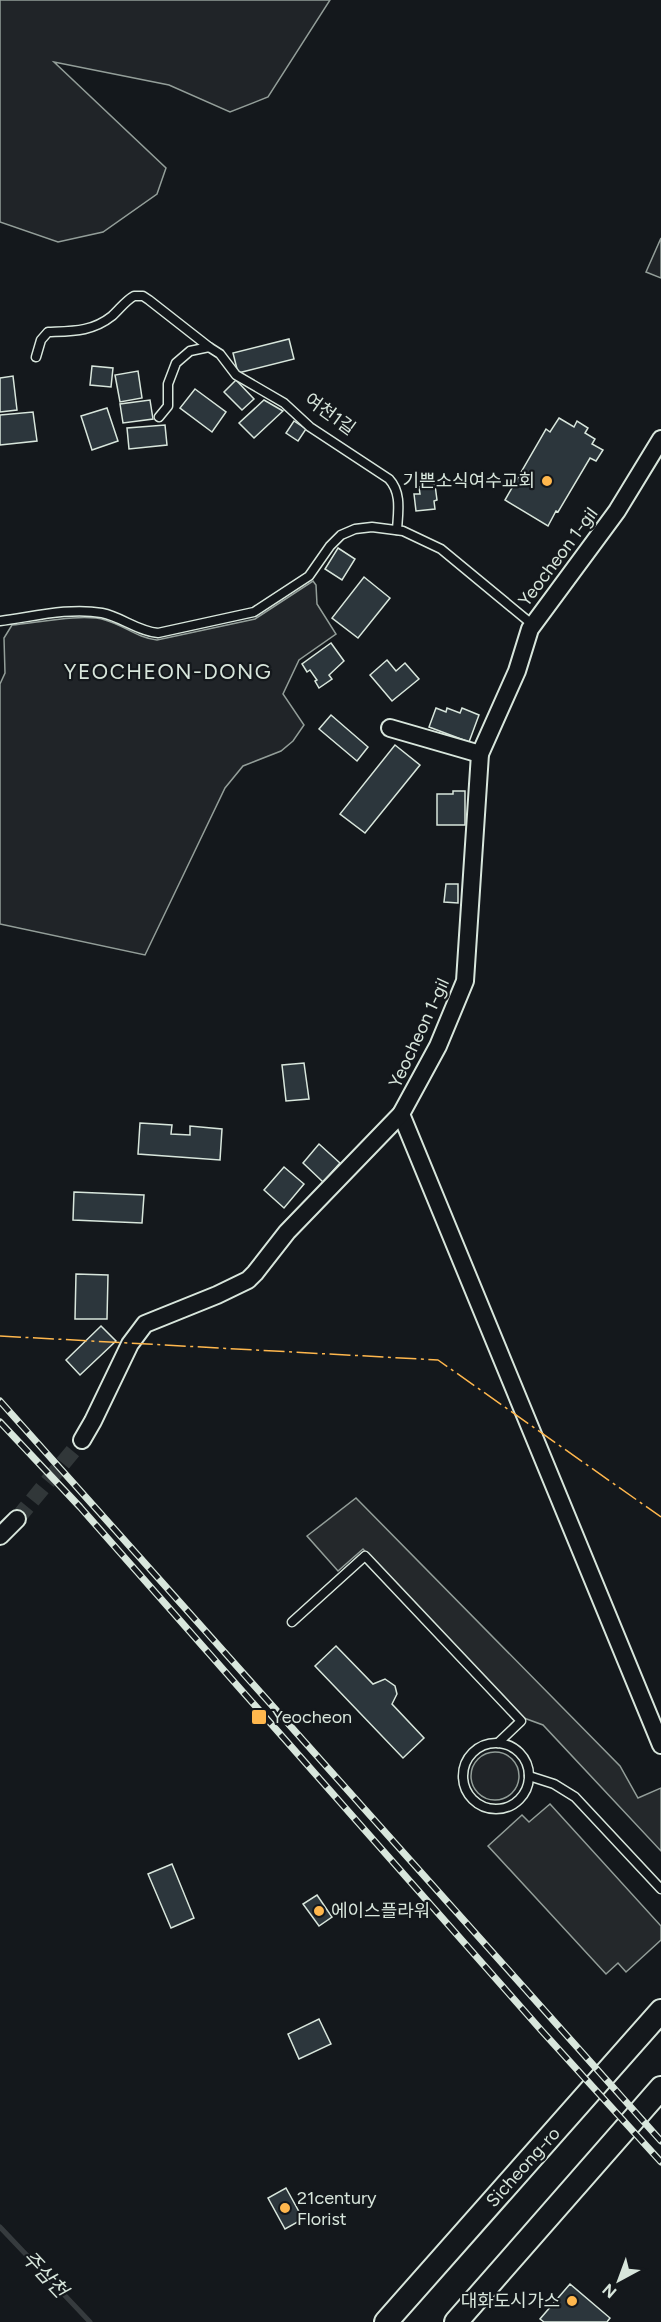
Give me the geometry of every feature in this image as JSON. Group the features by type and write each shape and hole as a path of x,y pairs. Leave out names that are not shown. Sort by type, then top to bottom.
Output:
{"street":[{"name":"Yeocheon 1-gil","path":"82,1440 130,1344 145,1324 248,1280 287,1232 401,1114 438,1046 465,981 480,754 517,671 532,625 617,511 661,439"},
{"path":"390,728 480,754"},
{"path":"401,1114 661,1745"},
{"path":"0,1536 17,1519"},
{"name":"Sicheong-ro","path":"386,2322 661,2012"},
{"path":"456,2322 661,2088"}],"lane":[{"name":"여천1길","path":"36,357 41,340 48,332 78,332 91,328 114,315 134,296 143,296 220,354 236,375 284,403 310,427 389,479 395,486 398,496 397,530"},
{"path":"159,417 168,406 168,384 176,363 190,351 209,347"},
{"path":"0,621 92,611 105,614 146,632 158,633 247,614 254,612 309,576 330,546 341,535 355,529 372,527 397,530 430,543 453,557 532,625"},
{"path":"292,1622 365,1556 521,1721 498,1743"},
{"path":"498,1743 509,1745 518,1751 525,1760 529,1776 525,1792 518,1801 498,1810 487,1809 469,1796 462,1776 469,1755 477,1748 498,1743"},
{"path":"529,1776 552,1783 575,1797 661,1888"}],"shaded area":[{"path":"0,0 330,0 268,97 230,112 169,85 54,62 166,168 157,194 103,232 58,242 0,222"},
{"path":"661,238 661,278 646,272"},
{"path":"313,581 316,585 317,604 336,634 299,660 283,694 304,725 293,741 281,751 243,766 225,788 145,955 0,924 0,684 5,673 4,638 12,625 72,618 96,618 112,622 143,637 157,640 255,619"},
{"path":"356,1498 620,1766 638,1798 661,1788 661,1851 543,1725 524,1718 363,1549 338,1571 307,1536"},
{"path":"495,1752 512,1759 519,1776 512,1793 495,1800 478,1793 471,1776 478,1759"},
{"path":"550,1804 661,1926 661,1940 626,1972 618,1963 606,1974 488,1846 522,1815 529,1822"}],"building":[{"path":"289,339 294,359 238,373 233,353"},
{"path":"92,366 113,368 111,387 90,385"},
{"path":"138,371 142,398 120,402 115,375"},
{"path":"13,376 17,410 0,412 0,378"},
{"path":"236,380 254,399 242,410 224,392"},
{"path":"195,389 226,412 212,432 180,408"},
{"path":"150,400 153,419 123,423 120,404"},
{"path":"264,400 283,411 254,438 239,423"},
{"path":"107,408 118,441 92,450 81,416"},
{"path":"33,412 37,441 0,445 0,415"},
{"name":"기쁜소식여수교회","path":"559,418 574,427 577,421 588,428 585,433 595,439 592,444 603,450 596,461 590,458 548,526 505,500 546,429 550,432"},
{"path":"294,421 306,429 298,441 286,433"},
{"path":"165,425 167,445 129,449 127,428"},
{"path":"435,485 437,500 434,501 435,509 416,511 414,494 420,494 419,487"},
{"path":"338,548 355,559 342,580 325,569"},
{"path":"364,577 390,598 358,638 332,618"},
{"path":"331,643 344,661 329,675 332,679 319,688 310,670 307,672 302,664"},
{"path":"387,660 396,671 405,663 419,679 392,701 370,675"},
{"path":"436,708 446,712 447,708 460,713 462,708 479,715 469,742 429,727"},
{"path":"331,715 368,747 357,761 319,729"},
{"path":"395,745 420,765 365,833 340,814"},
{"path":"453,791 465,791 465,825 437,825 437,794 453,794"},
{"path":"446,884 458,884 458,903 444,902"},
{"path":"304,1063 309,1099 286,1101 282,1065"},
{"path":"140,1123 172,1125 171,1134 190,1135 190,1126 222,1129 220,1160 138,1154"},
{"path":"319,1144 340,1163 323,1182 303,1163"},
{"path":"284,1167 304,1184 284,1208 264,1190"},
{"path":"74,1192 144,1195 142,1223 73,1220"},
{"path":"76,1274 108,1275 107,1319 75,1319"},
{"path":"101,1326 116,1341 80,1375 66,1360"},
{"path":"336,1646 373,1684 385,1679 395,1686 397,1694 392,1704 424,1738 403,1758 315,1666"},
{"path":"172,1864 194,1918 171,1928 148,1874"},
{"path":"317,1895 332,1917 319,1926 303,1904"},
{"path":"319,2019 331,2044 299,2059 288,2034"},
{"path":"286,2188 303,2219 285,2229 268,2198"},
{"name":"대화도시가스","path":"570,2284 610,2318 607,2322 544,2322 540,2319"}],"waterway":[{"name":"주삼천","path":"0,2227 90,2322"}],"tunnel":[{"path":"17,1519 82,1440"}],"railway":[{"path":"0,1401 661,2141"},
{"path":"0,1422 80,1507 541,2030 661,2162"}],"power":[{"path":"0,1336 438,1360 661,1517"}],"place":[{"name":"기쁜소식여수교회","path":"547,481"},
{"name":"Yeocheon","path":"259,1717"},
{"name":"에이스플라워","path":"319,1911"},
{"name":"21century Florist","path":"285,2208"},
{"name":"대화도시가스","path":"572,2301"}],"district":[{"name":"YEOCHEON-DONG","path":"168,672"}]}
